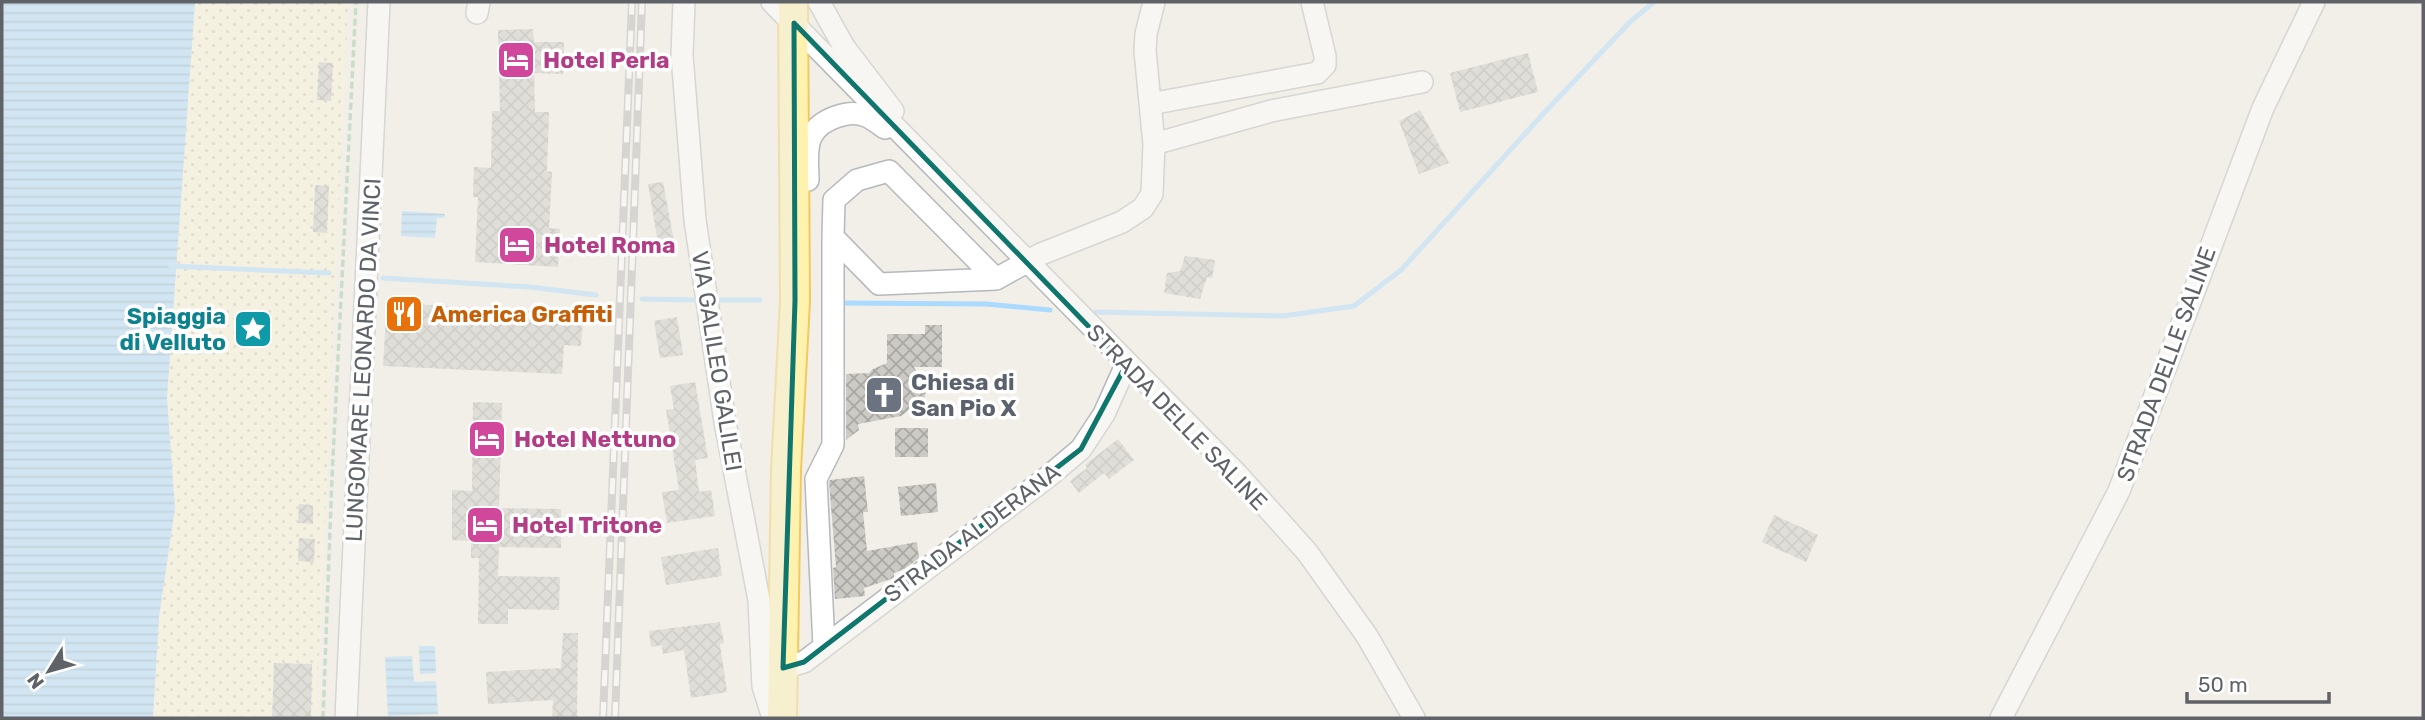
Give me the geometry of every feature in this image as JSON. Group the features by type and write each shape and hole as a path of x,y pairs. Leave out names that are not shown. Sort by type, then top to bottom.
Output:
{"main road":[{"path":"782,718 786,470 795,301 794,12"}],"street":[{"name":"LUNGOMARE LEONARDO DA VINCI","path":"346,718 379,2"},
{"name":"VIA GALILEO GALILEI","path":"684,2 682,55 695,220 725,422 759,600 763,686 773,718"},
{"path":"772,2 794,12"},
{"name":"STRADA DELLE SALINE","path":"820,2 844,47 890,104 908,141"},
{"path":"833,237 879,284 996,279 1041,254 1122,222 1143,208 1152,194 1154,144 1145,51 1154,2"},
{"path":"1150,104 1317,72 1325,65 1325,56 1312,2"},
{"name":"STRADA DELLE SALINE","path":"2001,718 2119,491 2263,108 2314,2"},
{"name":"STRADA DELLE SALINE","path":"794,12 908,141 1126,365 1237,474 1307,552 1367,636 1414,718"},
{"path":"1154,144 1271,111 1422,82"},
{"name":"STRADA DELLE SALINE","path":"795,301 808,258 808,153 812,135 827,121 845,113 865,115 908,141"},
{"path":"824,646 816,479 833,445 834,200 857,180 890,171 996,279"},
{"name":"STRADA ALDERANA","path":"783,668 804,662 1081,449 1104,414 1126,365"}],"path":[{"path":"323,718 332,477 356,2"}],"highlighted area":[{"path":"794,23 1126,365 1081,449 804,662 783,668 795,301"}],"sand":[{"name":"Spiaggia di Velluto","path":"195,2 348,2 316,718 153,718 159,617 175,508 167,398"}],"water":[{"path":"2,2 195,2 167,398 175,508 159,617 153,718 2,718"},
{"path":"402,211 445,214 444,218 437,218 435,238 401,236"},
{"path":"419,646 435,646 436,673 420,674"},
{"path":"412,656 414,682 436,681 438,714 388,716 385,657"}],"building":[{"path":"533,29 534,42 564,42 563,74 534,73 535,112 549,112 547,171 552,172 549,228 560,229 558,267 475,262 478,197 473,197 474,167 491,168 492,111 500,111 498,30"},
{"path":"1528,53 1538,92 1460,112 1450,73"},
{"path":"319,62 333,63 331,101 317,100"},
{"path":"1420,110 1449,163 1419,174 1399,121"},
{"path":"663,182 676,252 660,255 648,184"},
{"path":"315,185 329,186 327,233 313,232"},
{"path":"1185,256 1215,260 1212,278 1207,277 1200,299 1164,293 1167,273 1180,271"},
{"path":"396,303 565,313 565,318 583,319 581,346 564,345 562,374 383,366 386,317 395,317"},
{"path":"677,317 683,355 660,358 654,321"},
{"path":"925,325 942,325 942,367 914,367 926,391 924,399 901,416 858,424 859,430 846,440 846,374 869,373 887,363 887,334 925,334"},
{"path":"695,382 708,458 695,460 699,492 711,490 715,516 667,523 662,492 679,490 666,410 674,409 670,386"},
{"path":"473,402 502,403 499,508 561,509 561,548 499,547 498,576 560,577 559,610 508,609 508,624 478,624 479,558 471,558 471,541 452,540 452,490 472,491"},
{"path":"895,428 928,428 928,457 895,457"},
{"path":"1118,439 1134,460 1109,479 1104,473 1079,493 1070,481 1087,468 1085,465"},
{"path":"864,476 868,512 863,512 867,551 917,542 919,558 894,573 894,578 864,588 865,596 835,599 833,568 836,567 829,482"},
{"path":"936,483 938,512 901,516 898,487"},
{"path":"299,504 313,505 313,524 298,523"},
{"path":"1774,515 1818,535 1806,562 1762,542"},
{"path":"299,538 315,539 314,562 298,561"},
{"path":"718,548 722,576 666,585 661,557"},
{"path":"720,622 724,643 720,644 727,692 691,698 684,650 663,654 662,645 651,647 649,631"},
{"path":"563,633 578,633 577,718 552,718 553,700 488,704 486,672 561,668"},
{"path":"274,663 312,664 311,718 272,718"}],"waterway":[{"path":"1096,312 1283,316 1354,306 1401,270 1544,113 1630,22 1654,2"},
{"path":"171,266 329,273"},
{"path":"383,278 530,287 596,295"},
{"path":"642,299 695,300"},
{"path":"716,300 760,300"},
{"path":"838,303 986,304 1050,310"}],"railway":[{"path":"603,718 632,2"},
{"path":"615,718 642,2"}],"place":[{"name":"Hotel Perla","path":"516,60"},
{"name":"Hotel Roma","path":"517,245"},
{"name":"America Graffiti","path":"404,314"},
{"name":"Spiaggia di Velluto","path":"253,329"},
{"name":"Chiesa di San Pio X","path":"884,395"},
{"name":"Hotel Nettuno","path":"487,439"},
{"name":"Hotel Tritone","path":"485,525"}]}
